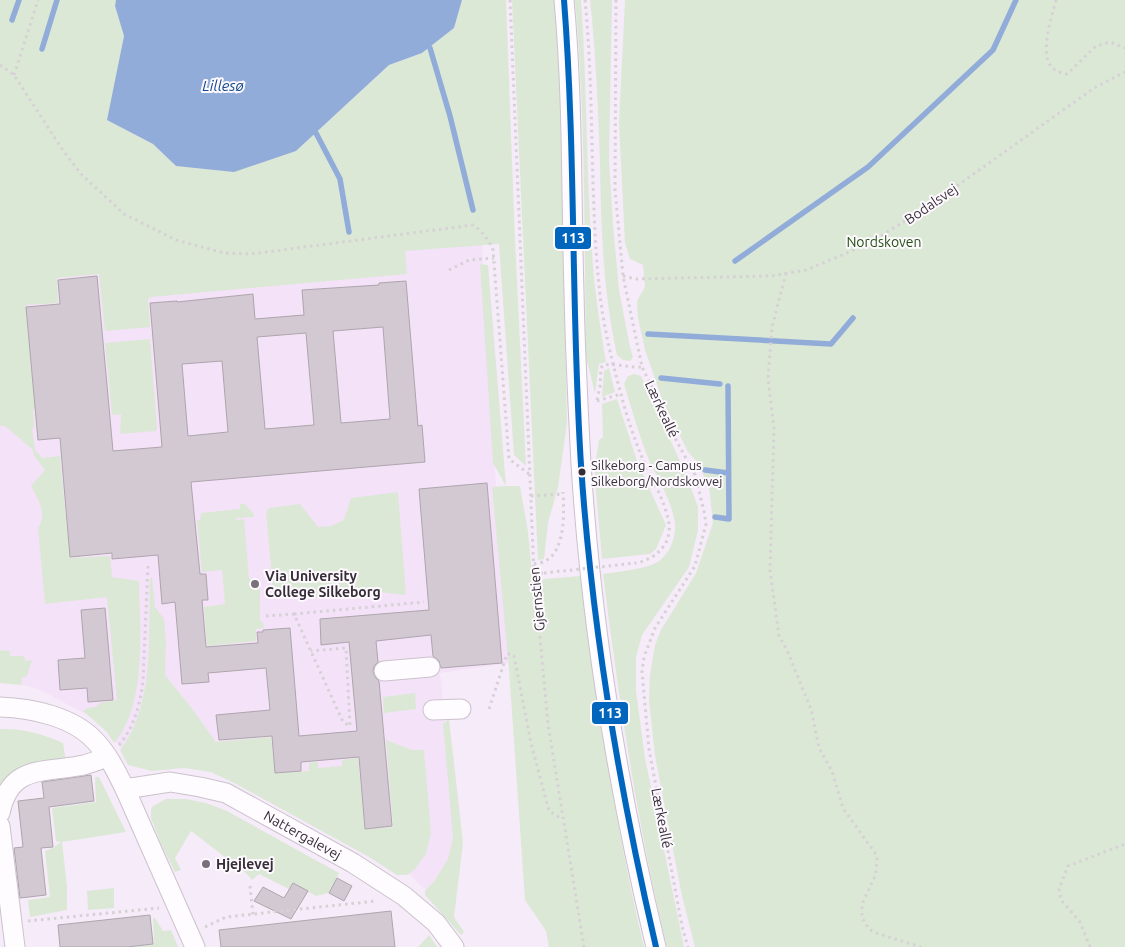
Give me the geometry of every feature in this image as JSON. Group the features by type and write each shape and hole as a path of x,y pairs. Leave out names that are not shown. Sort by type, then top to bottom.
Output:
{"street":[{"path":"564,0 571,102 574,293 586,520 597,627 620,776 656,947"},
{"path":"384,671 430,667"},
{"path":"0,707 20,707 50,714 67,722 111,753 125,790 192,940"},
{"path":"433,710 461,709"},
{"path":"0,813 3,800 11,786 24,776 35,771 80,766 111,753"},
{"name":"Nattergalevej","path":"125,790 170,782 226,793 354,862 404,896 436,923 454,947"},
{"path":"0,826 15,947"}],"path":[{"path":"14,75 38,0"},
{"name":"Gjernstien","path":"510,0 534,574 548,724 584,947"},
{"path":"534,574 645,561 658,554 665,545 669,528 666,511 642,455 621,394 608,344 598,277 591,84 585,0"},
{"name":"Lærkeallé","path":"616,0 616,190 623,276 642,367 656,393 661,412 695,475 706,524 695,566 655,628 644,657 642,672 649,749 682,926 688,947"},
{"path":"1056,0 1045,48 1048,62 1055,70 1066,74 1096,46 1110,42 1125,48"},
{"path":"0,65 14,75 62,150 80,173 124,214 176,240 224,253 251,254 473,225 487,237 493,250 509,460 529,474"},
{"name":"Bodalsvej","path":"623,276 636,279 771,276 806,270 866,245 926,208 1094,88 1125,72"},
{"path":"448,270 468,260 494,258"},
{"path":"786,274 772,327 768,378 774,429 770,570 779,636 787,650 811,709 819,748 832,771 843,808 877,856 876,874 862,904 862,918 869,929 876,933 921,947"},
{"path":"621,394 597,401 601,368 613,364 624,367 642,367"},
{"path":"534,564 546,561 556,552 563,525 563,487"},
{"path":"531,496 563,494"},
{"path":"111,753 126,737 140,699 143,682 148,564"},
{"path":"266,616 424,602"},
{"path":"294,614 343,722 350,726 346,648 311,651"},
{"path":"489,708 507,654 512,654 514,656 531,743 549,811 562,819"},
{"path":"1090,947 1080,922 1061,900 1059,889 1068,866 1125,844"},
{"path":"250,886 253,915"},
{"path":"192,940 226,917 368,901"},
{"path":"29,930 28,921 177,906"}],"shaded area":[{"name":"Via University College Silkeborg","path":"0,229 482,244 497,506 523,661 440,673 458,837 435,899 405,870 212,768 132,760 94,718 36,688 0,680"}],"green space":[{"path":"0,0 116,0 115,6 124,36 108,120 153,144 176,166 296,151 389,65 422,53 454,28 462,0 506,0 526,466 514,455 499,244 405,251 407,274 151,297 148,299 150,327 105,331 99,274 57,278 58,303 26,305 28,338 61,335 62,355 30,359 36,408 33,410 34,427 32,428 35,450 42,458 60,456 70,558 110,556 112,577 139,581 140,643 137,688 125,728 114,743 107,732 83,711 87,708 96,707 100,703 117,700 107,597 45,604 38,528 41,523 42,512 39,501 31,486 45,470 34,456 33,450 5,426 0,426"},
{"path":"512,0 554,0 559,57 567,423 558,487 548,523 544,559 538,560"},
{"path":"575,0 581,0 593,266 606,362 599,364 595,393 586,357 583,133"},
{"path":"590,0 612,0 609,159 619,290 633,357 630,361 623,360 617,355 606,283 602,235 594,41"},
{"name":"Nordskoven","path":"625,0 1125,0 1125,947 695,947 682,896 655,756 649,700 650,675 655,645 661,630 696,573 713,523 709,486 697,462 688,452 662,399 645,350 638,318 637,301 645,287 643,265 630,259 625,243 619,122"},
{"path":"480,264 488,265 506,486 493,463"},
{"path":"150,339 156,431 120,434 121,414 112,415 105,343"},
{"path":"609,368 615,392 602,397 604,371"},
{"path":"634,374 641,376 685,472 698,507 698,530 689,567 642,635 636,657 636,691 645,758 684,947 667,947 656,901 630,762 603,574 654,564 663,558 671,545 674,535 674,516 646,453 624,384 628,376"},
{"path":"617,399 637,461 666,525 656,549 650,554 602,559 595,466 599,440 603,437 602,404"},
{"path":"520,486 528,532 533,584 540,583 544,579 581,576 608,763 624,855 644,947 549,947 546,931 525,900 509,669 492,487"},
{"path":"398,492 406,595 379,592 316,598 309,590 273,589 266,513 269,508 300,504 318,527 331,526 344,520 351,498"},
{"path":"240,504 245,504 254,514 254,517 236,518 237,520 244,519 249,578 260,587 260,621 263,623 264,628 256,629 256,641 207,646 204,607 225,604 222,570 202,572 197,520 200,520 201,513 240,509"},
{"path":"150,578 152,578 155,607 164,619 166,640 165,675 216,742 271,737 275,773 309,771 309,763 318,762 318,768 342,766 342,760 358,758 365,829 393,827 386,740 412,750 424,750 431,833 426,854 415,869 407,875 397,875 369,857 211,772 184,768 152,771 128,765 120,750 132,731 144,694 148,656"},
{"path":"0,650 10,651 10,656 24,656 25,661 32,660 27,676 22,678 21,685 0,683"},
{"path":"415,693 416,709 384,713 383,697"},
{"path":"449,719 463,843 454,917 464,932 461,935 425,895 425,891 435,880 448,859 453,838 443,724"},
{"path":"0,729 33,732 63,743 66,762 0,789"},
{"path":"95,777 99,777 126,832 62,842 67,887 67,910 30,917 28,900 50,897 45,851 61,842 56,841 52,808 96,802"},
{"path":"166,799 186,799 206,803 227,811 339,873 329,893 316,896 293,883 289,889 259,874 252,880 247,874 191,831 175,858 181,870 175,872 151,818 153,806"},
{"path":"114,888 114,908 88,910 87,891"},
{"path":"153,918 155,918 163,931 171,930 178,947 132,947 154,944"},
{"path":"429,935 437,947 418,947"}],"water":[{"name":"Lillesø","path":"116,0 462,0 454,28 422,53 389,65 296,151 234,172 176,166 153,144 107,120 124,36 115,6"}],"building":[{"path":"97,276 113,451 162,447 150,303 253,294 255,319 304,315 302,290 379,285 379,283 406,281 418,426 422,425 425,462 191,482 200,574 206,574 208,600 202,600 206,647 258,643 257,632 290,628 299,736 357,731 349,642 321,645 320,619 429,610 419,489 487,483 502,663 441,668 439,661 433,656 431,635 376,641 378,662 374,666 373,671 379,681 392,826 365,829 359,757 301,762 301,771 275,773 272,736 219,740 216,715 270,710 266,668 208,673 209,682 182,684 175,602 162,604 158,555 112,559 112,553 70,557 60,438 38,440 26,307 60,304 58,280","holes":["383,327 390,419 341,423 333,331","306,333 314,425 265,429 257,337","222,361 228,432 188,436 182,364"]},
{"path":"105,608 113,700 88,702 87,688 60,690 58,660 85,658 81,610"},
{"path":"91,775 94,801 49,807 53,847 41,848 46,895 20,898 14,848 23,847 18,801 44,798 42,782"},
{"path":"337,878 352,886 344,901 329,893"},
{"path":"293,883 308,891 291,919 254,901 263,887 284,898"},
{"path":"391,911 395,947 221,947 219,930"},
{"path":"150,915 153,944 127,947 60,947 58,925"}],"waterway":[{"path":"12,20 19,0"},
{"path":"42,49 57,0"},
{"path":"735,261 868,167 993,50 1016,0"},
{"path":"430,48 450,116 473,210"},
{"path":"316,133 340,179 349,232"},
{"path":"648,334 831,344 853,318"},
{"path":"661,378 720,384"},
{"path":"715,517 729,519 728,386"},
{"path":"705,470 728,473"}],"transit line":[{"name":"113","path":"564,0 570,116 578,407 586,526 592,587 609,708 630,828 656,947"}],"place":[{"name":"Silkeborg - Campus Silkeborg/Nordskovvej","path":"582,472"},
{"name":"Via University College Silkeborg","path":"255,584"},
{"name":"Hjejlevej","path":"206,864"}]}
